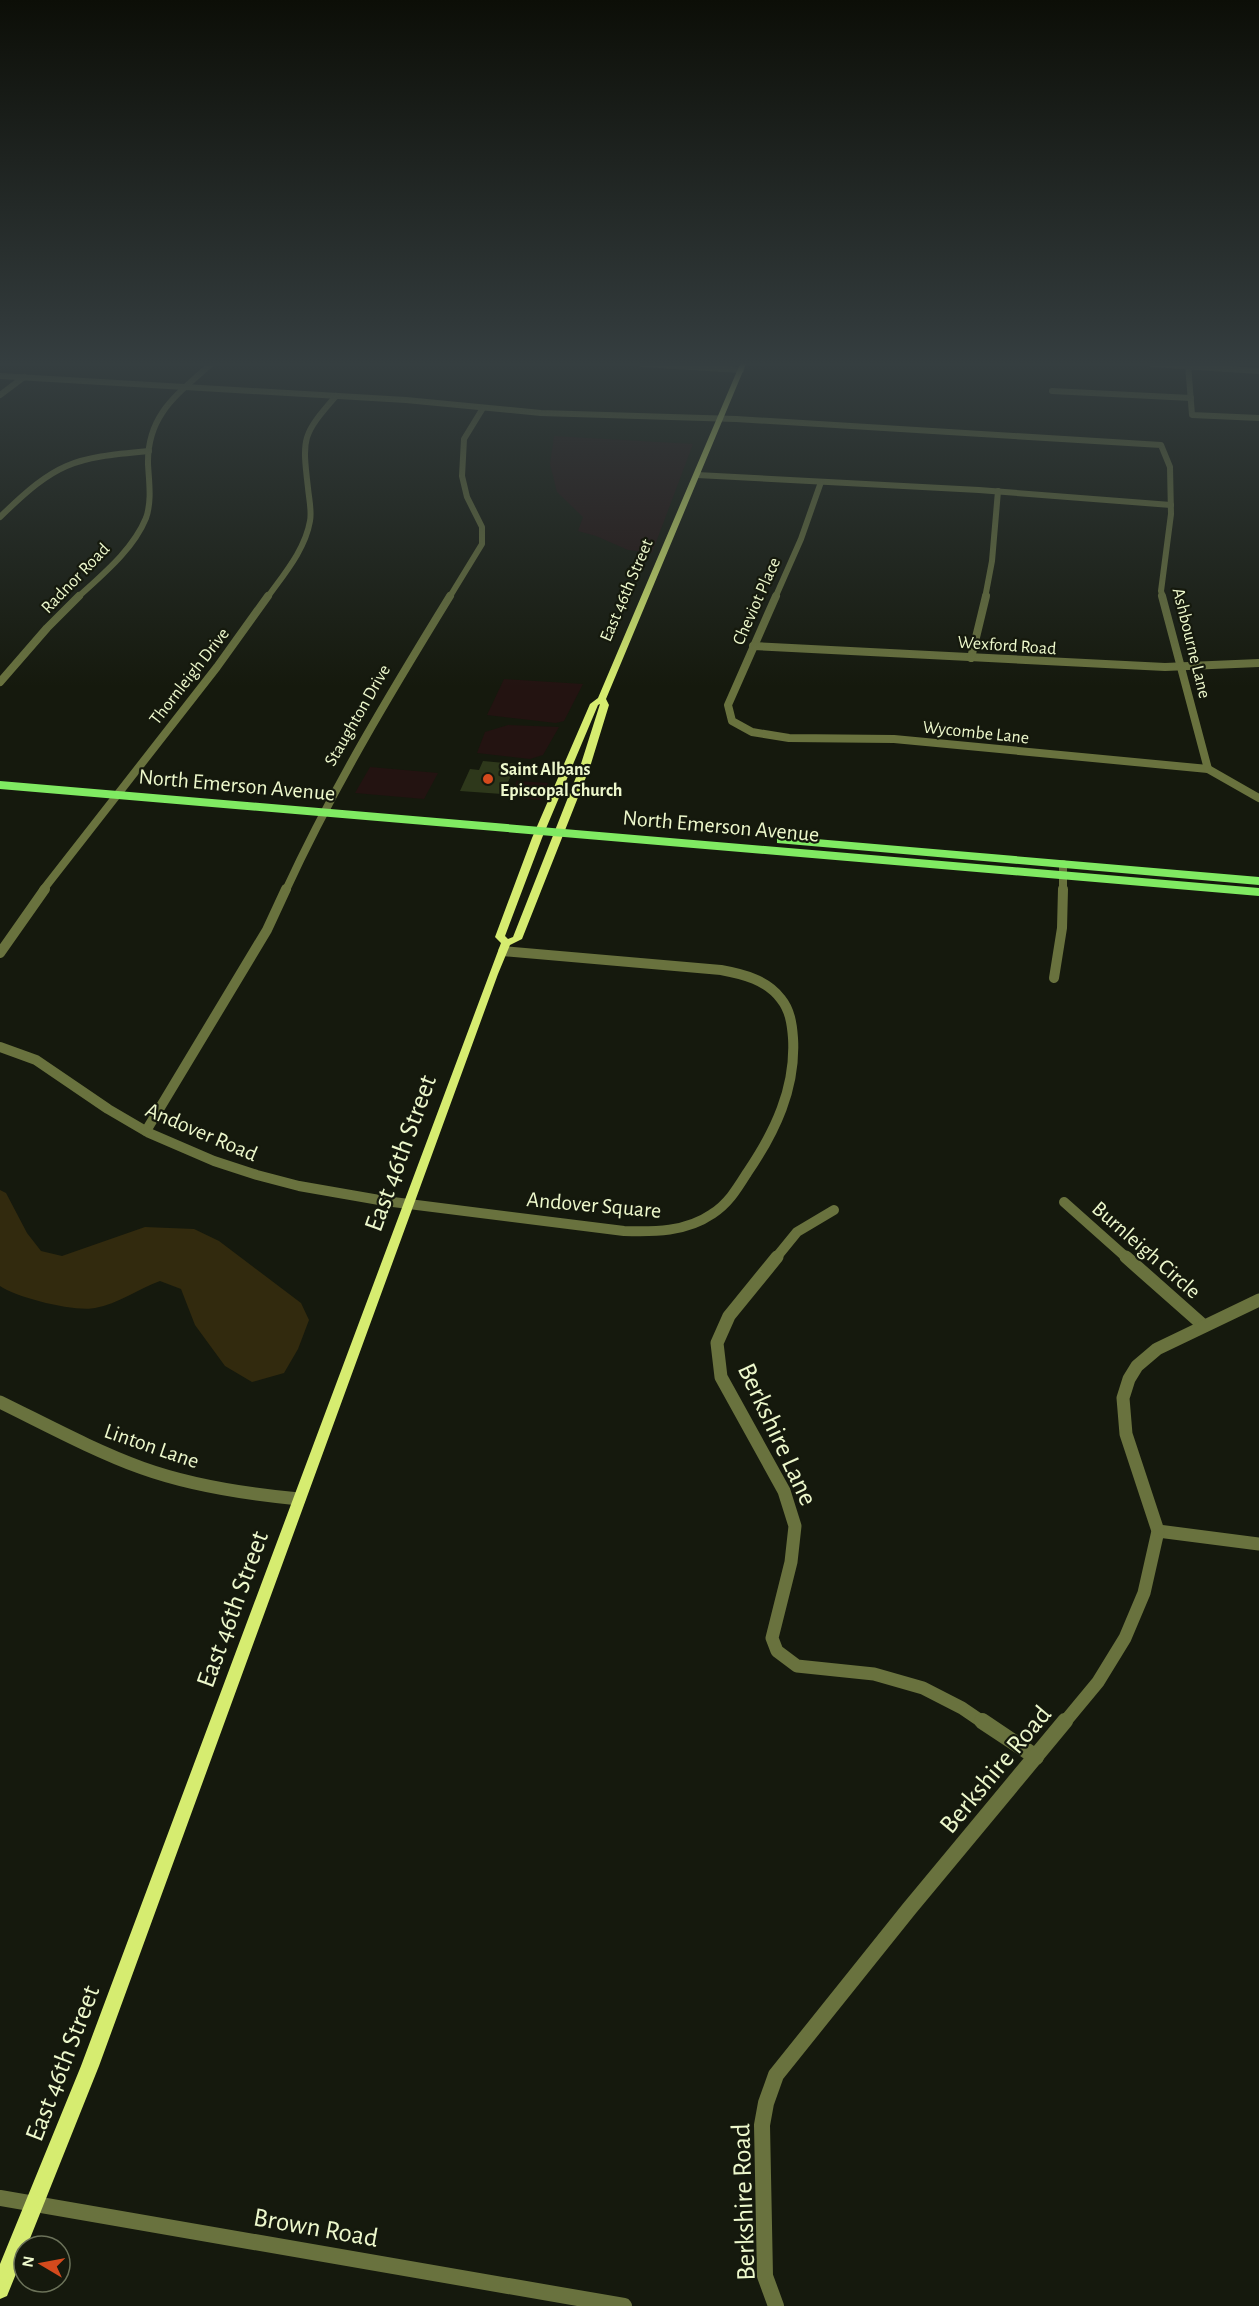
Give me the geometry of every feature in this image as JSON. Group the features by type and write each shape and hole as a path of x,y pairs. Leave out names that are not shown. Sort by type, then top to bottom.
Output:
{"main road":[{"name":"East 46th Street","path":"504,947 500,937 543,826 594,704 602,699 698,472"},
{"name":"East 46th Street","path":"0,2289 90,2066 504,947 517,939 589,758 606,705 602,699"},
{"name":"North Emerson Avenue","path":"0,776 119,790 326,808 1063,869 1259,881"},
{"name":"North Emerson Avenue","path":"0,786 119,790"},
{"name":"North Emerson Avenue","path":"1063,869 1259,892"}],"street":[{"path":"0,517 52,472"},
{"name":"Radnor Road","path":"0,682 53,621 115,560 141,528 148,509 149,472"},
{"name":"Thornleigh Drive","path":"0,953 26,914 119,790 217,667 303,546 311,517 306,472"},
{"name":"Staughton Drive","path":"146,1131 255,950 326,808 392,689 482,544 482,527 467,497 462,472"},
{"name":"Ashbourne Lane","path":"1170,472 1170,534 1162,570 1161,591 1208,769"},
{"path":"697,475 998,492 1171,505"},
{"name":"Cheviot Place","path":"741,728 729,718 727,707 801,539 821,482"},
{"path":"971,658 974,637 987,595 992,568 998,492"},
{"name":"Wexford Road","path":"753,646 1056,663 1181,666 1259,663"},
{"name":"Wycombe Lane","path":"741,728 776,737 915,741 1111,762 1208,769"},
{"path":"1208,769 1259,798"},
{"path":"1054,978 1061,936 1063,869"},
{"name":"Andover Square","path":"408,1204 635,1231 680,1228 703,1220 720,1208 763,1150 781,1116 792,1073 793,1035 786,1006 778,994 760,982 742,974 716,969 504,947"},
{"name":"Andover Road","path":"0,1047 41,1062 106,1108 146,1131 206,1158 264,1178 333,1194 408,1204"},
{"name":"Burnleigh Circle","path":"1064,1202 1204,1326"},
{"name":"Berkshire Lane","path":"834,1210 797,1232 729,1316 717,1343 718,1363 722,1377 784,1491 795,1526 791,1563 774,1630 773,1643 784,1658 797,1666 874,1674 923,1688 962,1708 1036,1758"},
{"path":"1259,1300 1172,1340 1144,1359 1129,1379 1123,1398 1126,1434 1158,1531 1259,1544"},
{"name":"Linton Lane","path":"1,1404 95,1448 154,1472 228,1490 299,1499"},
{"name":"Berkshire Road","path":"776,2306 765,2276 762,2125 766,2103 776,2075 909,1909 1098,1682 1125,1638 1144,1593 1158,1531"},
{"name":"Brown Road","path":"0,2198 624,2306"}],"shaded area":[{"path":"552,472 683,472 652,553 628,550 578,531 583,517 557,492"},
{"path":"504,679 583,684 564,721 556,723 487,715"},
{"path":"508,725 559,727 543,755 530,759 477,753 485,732"},
{"path":"370,767 438,773 424,799 355,793"},
{"path":"517,781 548,783 541,800 510,797"},
{"path":"0,1190 6,1193 27,1233 41,1251 62,1256 145,1227 194,1229 219,1241 301,1303 309,1320 298,1349 284,1373 252,1382 225,1366 195,1325 181,1289 160,1281 112,1303 86,1309 32,1299 0,1286"}],"building":[{"name":"Saint Albans Episcopal Church","path":"483,761 517,764 502,794 460,791 470,769 479,770"}],"place":[{"name":"Saint Albans Episcopal Church","path":"488,779"}]}
